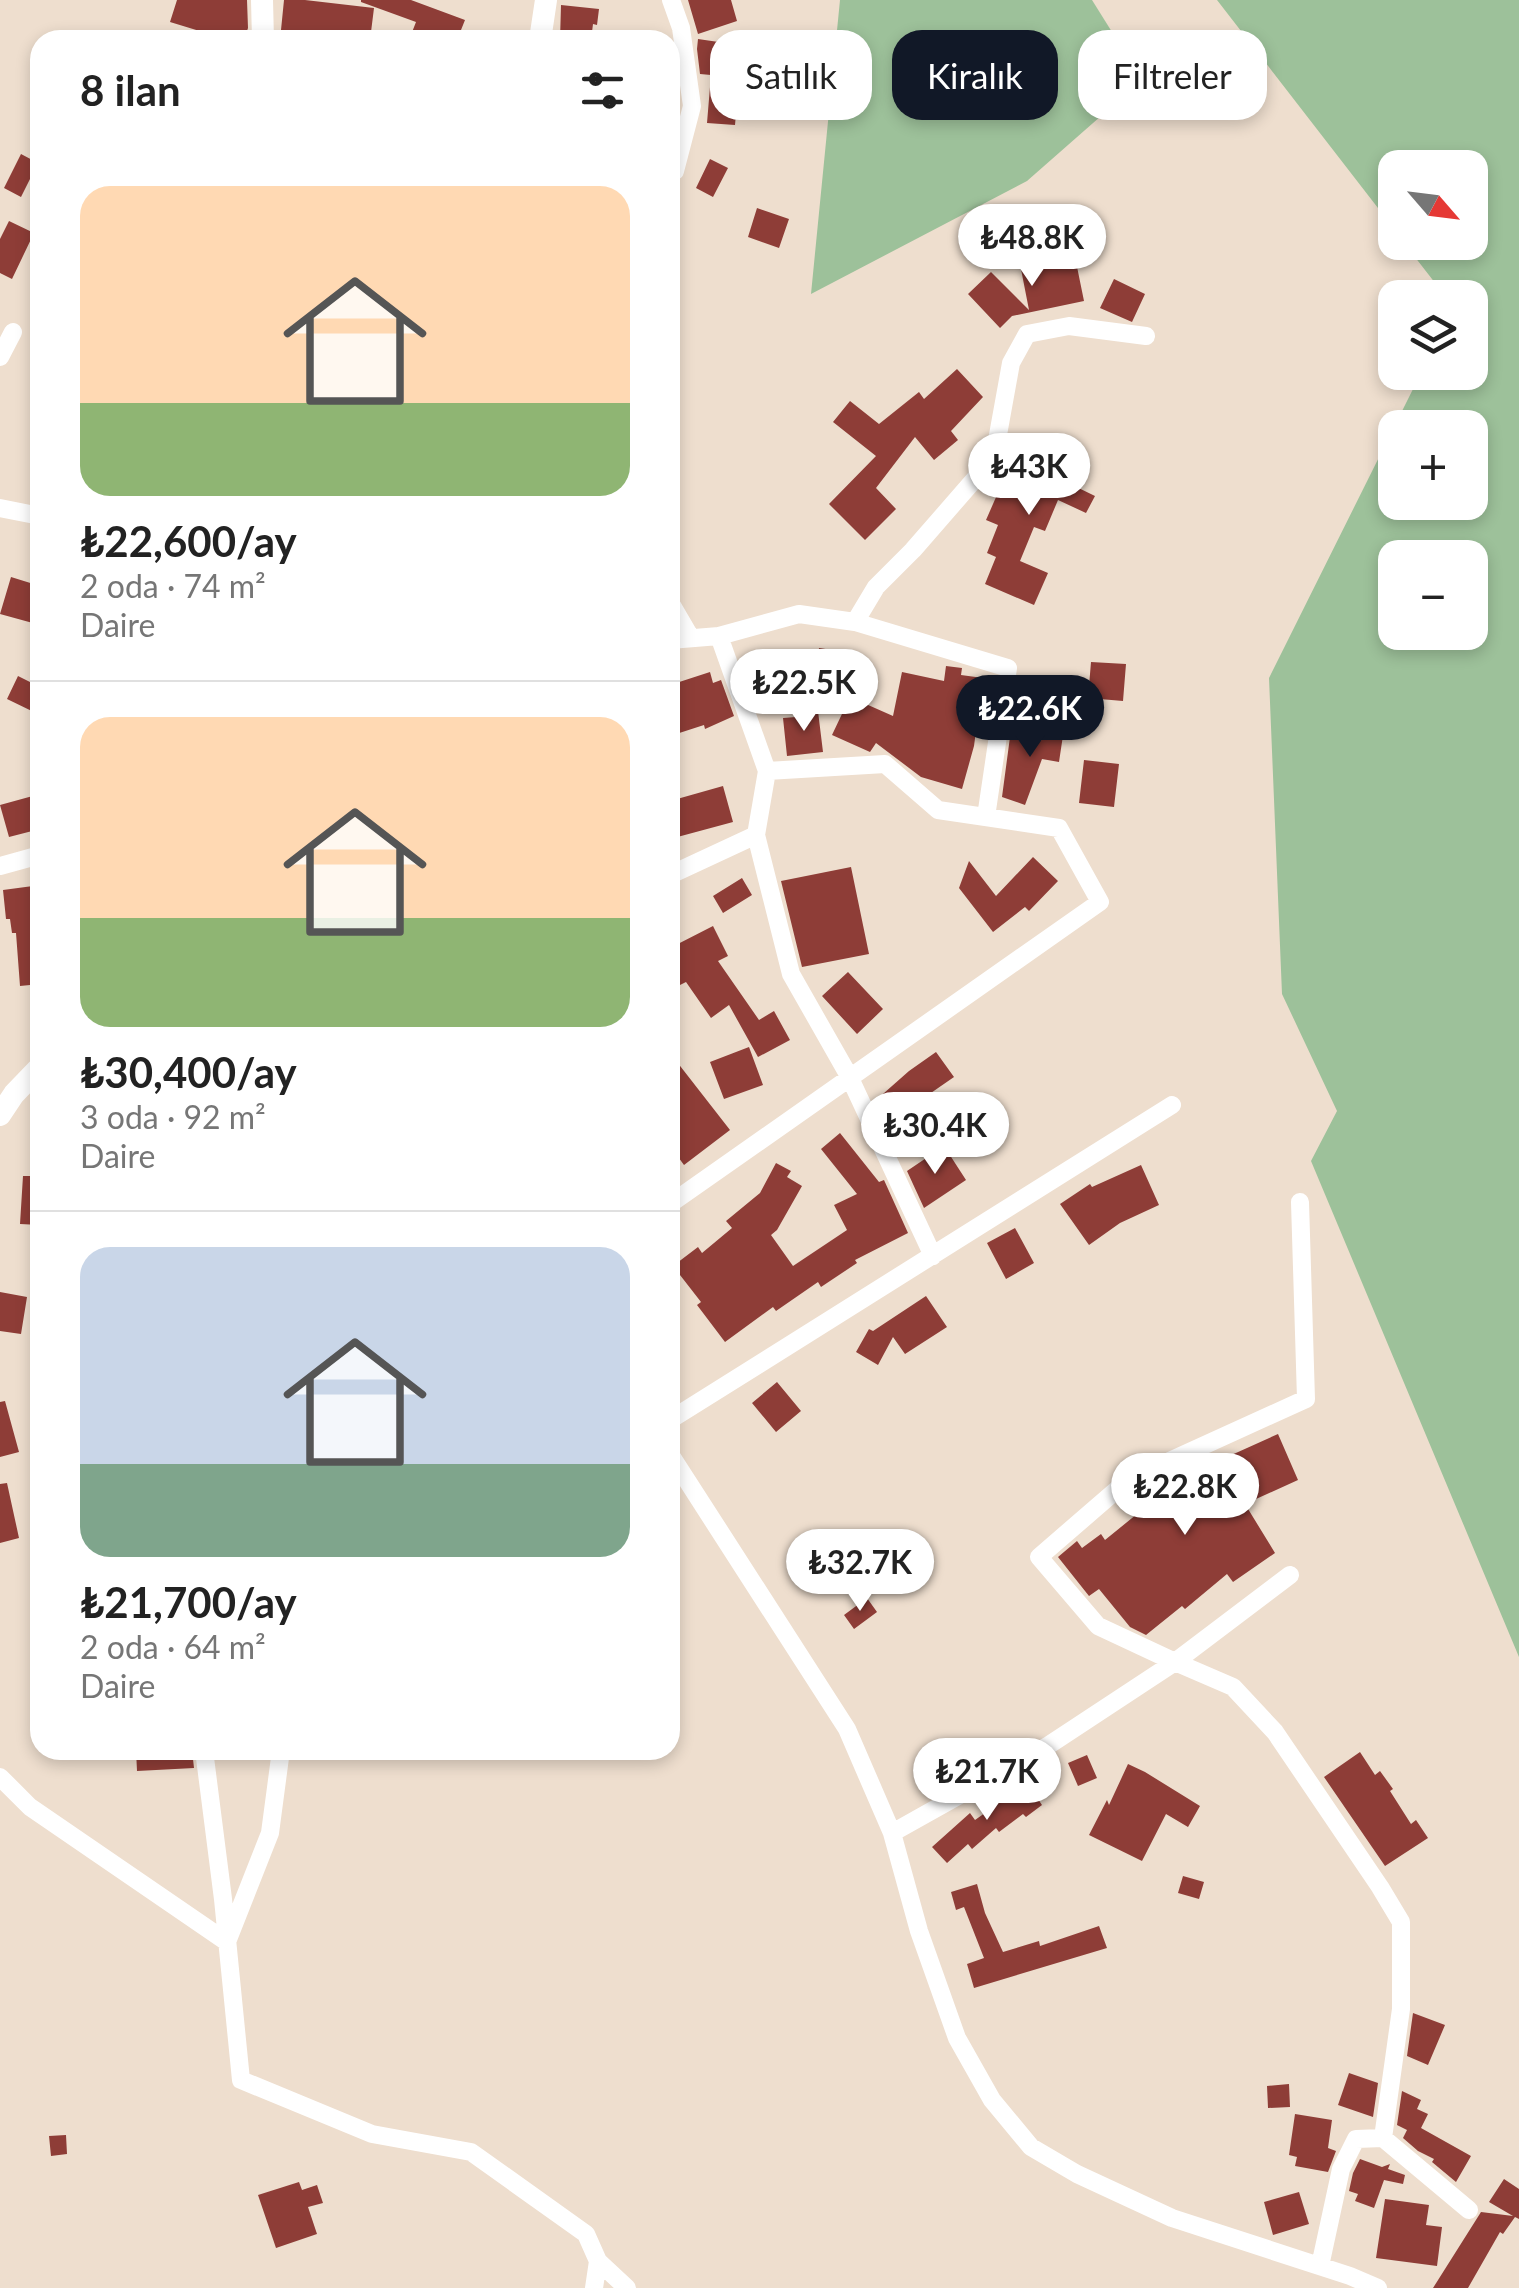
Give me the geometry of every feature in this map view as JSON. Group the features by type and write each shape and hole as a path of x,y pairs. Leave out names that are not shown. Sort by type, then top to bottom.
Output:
{"street":[{"path":"262,0 263,30"},
{"path":"542,30 546,0"},
{"path":"671,0 682,28 692,106 680,151"},
{"path":"855,622 876,587 994,456 1011,363 1027,334 1069,326 1146,336"},
{"path":"0,357 13,332"},
{"path":"0,508 30,514"},
{"path":"680,639 719,636 799,614 855,622 1008,668 986,817"},
{"path":"680,620 690,638"},
{"path":"719,636 767,771 756,835 790,974 849,1076 932,1256"},
{"path":"680,1197 1100,902 1059,828 938,810 885,764 767,771"},
{"path":"680,870 756,835"},
{"path":"0,866 30,858"},
{"path":"0,1116 30,1077"},
{"path":"680,1414 1172,1105"},
{"path":"1300,1202 1306,1399 1128,1480 1039,1557 1098,1626 1232,1687 1275,1732 1401,1922 1401,2009 1383,2138"},
{"path":"680,1470 846,1729 892,1832 919,1931 957,2038 992,2100 1031,2147 1077,2174 1172,2218 1378,2288"},
{"path":"892,1832 1049,1745 1175,1662 1290,1575"},
{"path":"205,1760 241,2080 372,2134 471,2152 586,2234 598,2261 626,2288"},
{"path":"227,1942 270,1833 279,1760"},
{"path":"0,1778 30,1806 227,1942"},
{"path":"1320,2266 1341,2169 1356,2138 1383,2138 1469,2210"},
{"path":"594,2288 598,2261"}],"green space":[{"path":"840,0 1092,0 1111,30 1078,30 1078,120 1096,120 1027,181 811,294 828,120 872,120 872,30 837,30"},
{"path":"1217,0 1519,0 1519,1657 1311,1161 1337,1111 1282,994 1269,678 1378,459 1378,520 1488,520 1488,410 1403,410 1413,390 1488,390 1488,280 1433,280 1417,260 1488,260 1488,150 1378,150 1378,208 1267,65 1267,30 1240,30"}],"building":[{"path":"177,0 247,0 247,30 196,30 170,22"},
{"path":"284,0 374,8 371,30 281,30"},
{"path":"411,0 465,20 461,30 413,30 416,22 361,2"},
{"path":"688,0 731,0 737,21 698,34"},
{"path":"561,5 599,9 592,30 560,30"},
{"path":"698,39 710,41 710,75 700,74"},
{"path":"710,87 710,120 735,120 735,125 707,123"},
{"path":"21,154 30,159 30,179 21,197 4,188"},
{"path":"710,159 728,168 713,197 696,188"},
{"path":"757,208 789,219 779,248 748,237"},
{"path":"9,221 30,231 30,241 12,279 0,273 0,239"},
{"path":"1074,252 1084,301 1012,316 1000,328 968,294 991,272 1029,310 1020,264"},
{"path":"1114,279 1145,294 1132,322 1100,308"},
{"path":"957,369 983,397 951,431 958,440 934,460 915,437 876,488 896,509 865,540 829,504 876,456 833,422 850,401 879,424 919,392 924,399"},
{"path":"1040,435 1074,455 1060,479 1095,496 1086,513 1058,500 1045,531 1034,527 1020,561 1048,573 1034,605 985,584 996,557 987,553 998,525 986,520 1000,488 1008,491"},
{"path":"11,577 30,583 30,622 0,614"},
{"path":"819,648 845,652 841,681 815,677"},
{"path":"781,656 795,686 757,705 745,673"},
{"path":"1091,662 1126,664 1123,701 1088,698"},
{"path":"946,666 962,668 961,675 983,678 974,746 962,789 921,777 876,743 870,752 832,735 850,697 893,716 902,672 944,681"},
{"path":"710,672 713,683 721,680 734,716 705,729 704,725 680,733 680,682"},
{"path":"18,676 30,682 30,710 7,699"},
{"path":"811,703 817,703 823,752 787,756 783,718 809,716"},
{"path":"1045,719 1065,722 1059,762 1042,759 1025,805 1002,797 1010,737 1041,741"},
{"path":"1084,760 1119,764 1114,807 1079,803"},
{"path":"723,786 733,822 680,836 680,798"},
{"path":"30,797 30,832 9,837 0,805"},
{"path":"1033,857 1058,881 1029,911 1025,907 993,932 959,888 969,861 996,896"},
{"path":"851,867 869,954 802,967 781,881"},
{"path":"742,878 752,895 723,913 713,896"},
{"path":"30,886 30,985 20,986 16,933 12,933 10,919 6,919 3,890"},
{"path":"713,926 728,956 718,961 759,1020 774,1011 790,1040 758,1057 729,1005 711,1018 686,982 680,985 680,943"},
{"path":"848,972 883,1009 857,1034 822,996"},
{"path":"749,1047 763,1085 724,1099 710,1062"},
{"path":"936,1052 954,1077 915,1104 923,1113 898,1136 875,1101"},
{"path":"680,1066 730,1130 684,1165 680,1160"},
{"path":"840,1133 879,1182 884,1180 908,1233 855,1260 857,1263 821,1287 818,1282 776,1311 773,1307 725,1342 680,1275 680,1261 698,1247 702,1253 732,1228 726,1221 760,1193 776,1163 791,1171 787,1177 802,1186 771,1235 793,1266 847,1230 834,1205 857,1194 821,1149"},
{"path":"944,1146 966,1180 924,1208 907,1171"},
{"path":"1141,1165 1159,1205 1120,1223 1089,1245 1060,1204 1090,1184 1092,1187"},
{"path":"23,1176 30,1176 30,1224 20,1224"},
{"path":"1015,1228 1034,1263 1006,1279 987,1243"},
{"path":"0,1292 27,1297 21,1334 0,1331"},
{"path":"926,1296 947,1327 905,1354 893,1337 878,1365 856,1352 869,1329 873,1331"},
{"path":"777,1382 801,1411 776,1432 752,1403"},
{"path":"5,1401 19,1452 0,1457 0,1402"},
{"path":"1278,1434 1298,1480 1245,1504 1275,1553 1233,1582 1227,1574 1146,1635 1130,1627 1099,1589 1089,1596 1058,1557 1077,1541 1082,1548 1101,1534 1105,1540 1159,1492 1206,1465"},
{"path":"7,1483 19,1538 0,1543 0,1484"},
{"path":"867,1598 877,1612 854,1629 844,1615"},
{"path":"1360,1752 1375,1775 1380,1771 1393,1789 1390,1791 1411,1824 1416,1820 1428,1838 1385,1866 1324,1777"},
{"path":"1087,1755 1097,1778 1078,1786 1068,1763"},
{"path":"136,1760 193,1760 194,1768 137,1771"},
{"path":"1128,1764 1200,1806 1188,1827 1166,1814 1142,1861 1089,1835 1107,1800 1109,1805"},
{"path":"1027,1783 1042,1805 1026,1817 1023,1814 999,1832 996,1828 972,1849 968,1844 947,1863 932,1847 970,1813 975,1820"},
{"path":"1183,1876 1204,1882 1199,1899 1178,1893"},
{"path":"977,1884 1003,1952 1039,1941 1040,1946 1099,1926 1107,1948 974,1988 967,1964 984,1958 964,1907 956,1910 951,1892"},
{"path":"1413,2013 1445,2025 1428,2065 1407,2056"},
{"path":"1349,2073 1378,2083 1373,2117 1338,2105"},
{"path":"1289,2084 1290,2107 1268,2108 1267,2086"},
{"path":"1402,2091 1421,2100 1417,2109 1428,2114 1421,2128 1471,2156 1456,2182 1432,2162 1434,2159 1403,2138 1407,2130 1397,2125"},
{"path":"1295,2114 1332,2120 1328,2148 1336,2151 1328,2172 1295,2166 1297,2157 1289,2155"},
{"path":"66,2135 67,2154 51,2156 49,2136"},
{"path":"1360,2159 1382,2167 1390,2164 1388,2169 1405,2175 1403,2184 1384,2180 1374,2208 1355,2201 1358,2194 1349,2191"},
{"path":"1504,2179 1519,2189 1519,2219 1515,2217 1503,2234 1500,2232 1468,2288 1433,2288 1481,2212 1513,2216 1489,2202"},
{"path":"299,2182 302,2190 317,2185 323,2203 308,2207 317,2234 276,2248 258,2195"},
{"path":"1299,2192 1309,2224 1273,2235 1264,2202"},
{"path":"1385,2199 1429,2205 1426,2225 1442,2227 1437,2266 1376,2258"}]}
